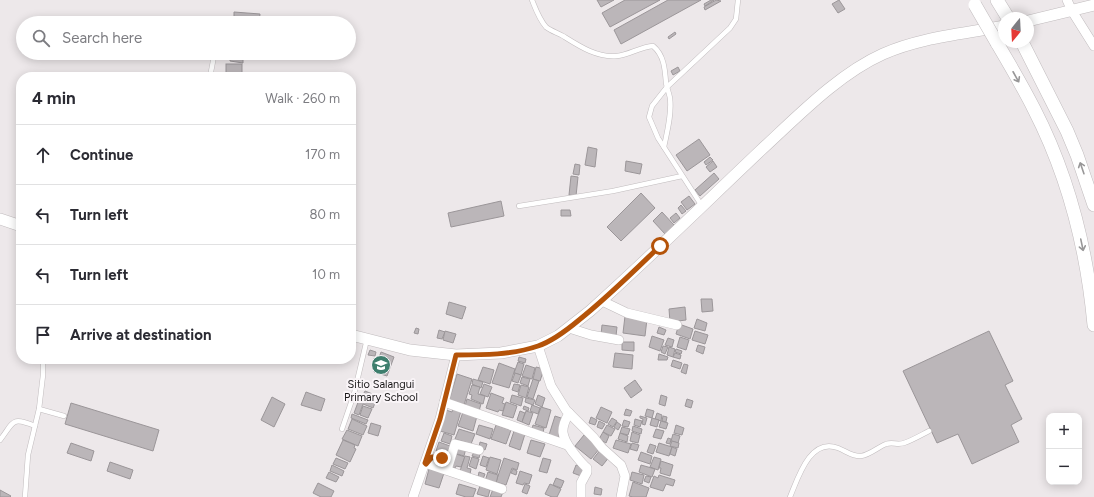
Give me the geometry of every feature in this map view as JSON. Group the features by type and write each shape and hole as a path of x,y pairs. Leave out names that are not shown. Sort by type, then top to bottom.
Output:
{"main road":[{"path":"998,1 1004,12"},
{"path":"973,3 1035,110 1053,150 1082,242 1092,298 1094,325"},
{"path":"1025,48 1067,131 1094,204"}],"street":[{"path":"1068,0 1072,11 1094,46"},
{"path":"1034,20 1094,5"},
{"path":"356,336 410,350 456,355 501,353 538,346 558,336 602,301 801,113 837,83 883,54 927,40 998,27"},
{"path":"0,219 16,224"},
{"path":"602,301 627,313 678,325"},
{"path":"569,328 591,335 619,340"},
{"path":"538,346 551,386 570,413 602,448 621,465 625,476 621,497"},
{"path":"413,497 426,463 456,355"},
{"path":"444,402 567,445"},
{"path":"570,413 564,422 563,434 567,445 581,463 587,468 587,472 581,483 581,497"},
{"path":"448,466 455,444 479,450"},
{"path":"426,463 448,466 502,489"}],"lane":[{"path":"532,0 538,17 547,28 578,46 595,53 608,56 618,56 645,47 653,46 657,50 664,65 670,99 669,124 664,147"},
{"path":"702,206 658,138 649,117 652,106 667,87 730,28 736,19 738,0"},
{"path":"211,72 213,60"},
{"path":"520,206 613,191 682,176"},
{"path":"342,429 354,394 367,339"},
{"path":"26,497 28,455 39,409 43,364"},
{"path":"39,409 64,416"},
{"path":"0,440 10,425 16,421 23,421 35,426"},
{"path":"790,497 802,468 809,457 820,449 834,447 854,455 861,456 888,443 903,444 929,431"}],"building":[{"path":"597,0 614,0 601,7"},
{"path":"625,0 660,0 610,27 602,13"},
{"path":"668,0 701,0 621,44 614,30"},
{"path":"714,0 705,6 704,4"},
{"path":"716,0 721,1 705,10 704,7"},
{"path":"839,0 845,9 838,13 832,4"},
{"path":"234,12 260,14 260,16 234,16"},
{"path":"675,32 676,34 669,39 668,37"},
{"path":"243,60 243,63 230,61"},
{"path":"226,64 242,64 242,72 226,72"},
{"path":"678,67 680,71 673,75 671,71"},
{"path":"699,139 710,155 687,171 676,155"},
{"path":"588,147 597,149 595,167 585,165"},
{"path":"710,157 713,160 706,165 704,162"},
{"path":"626,161 642,164 640,174 625,171"},
{"path":"713,161 717,167 710,172 706,167"},
{"path":"575,164 580,165 579,175 573,174"},
{"path":"714,173 719,179 700,196 695,190"},
{"path":"571,176 578,177 576,196 569,195"},
{"path":"641,193 655,208 621,241 607,227"},
{"path":"689,196 695,204 687,210 681,202"},
{"path":"501,201 504,216 451,227 448,213"},
{"path":"681,205 686,211 682,214 678,208"},
{"path":"561,210 570,210 571,216 561,216"},
{"path":"662,212 674,225 665,234 653,221"},
{"path":"676,213 680,218 674,223 670,218"},
{"path":"701,299 712,299 713,311 702,312"},
{"path":"449,302 466,307 462,319 446,314"},
{"path":"685,307 686,320 670,322 669,309"},
{"path":"625,316 647,319 645,336 623,333"},
{"path":"697,319 707,323 705,331 694,328"},
{"path":"679,324 693,329 690,339 676,334"},
{"path":"602,325 617,327 616,336 601,335"},
{"path":"659,327 666,330 664,335 657,333"},
{"path":"416,328 419,329 418,334 414,333"},
{"path":"439,330 445,332 442,339 437,338"},
{"path":"445,331 456,334 453,343 443,340"},
{"path":"695,331 708,335 705,344 692,340"},
{"path":"989,331 1013,381 1005,385 1022,419 1011,425 1019,442 972,464 958,434 937,443 903,371"},
{"path":"652,336 664,340 660,351 649,347"},
{"path":"680,337 689,340 686,350 677,347"},
{"path":"668,338 674,340 672,347 665,345"},
{"path":"622,342 634,342 634,351 622,350"},
{"path":"698,345 705,347 703,354 696,351"},
{"path":"663,346 668,347 665,354 661,352"},
{"path":"669,347 675,349 673,357 667,355"},
{"path":"676,349 682,351 681,354 675,352"},
{"path":"370,350 376,352 375,356 368,355"},
{"path":"381,352 394,357 387,376 374,372"},
{"path":"615,353 633,355 632,369 613,367"},
{"path":"675,353 681,355 680,359 673,357"},
{"path":"659,354 668,357 667,360 658,360"},
{"path":"519,357 526,359 525,363 518,361"},
{"path":"673,360 682,363 680,369 671,366"},
{"path":"518,362 524,364 521,375 514,373"},
{"path":"499,363 515,369 509,388 492,383"},
{"path":"684,364 688,365 686,374 681,372"},
{"path":"526,365 535,368 532,379 522,376"},
{"path":"483,367 494,370 490,384 478,380"},
{"path":"536,367 544,369 540,381 533,379"},
{"path":"515,373 521,375 518,383 512,381"},
{"path":"457,374 472,379 464,405 449,401"},
{"path":"522,377 530,379 528,386 520,383"},
{"path":"473,379 483,382 481,388 472,384"},
{"path":"533,379 539,381 533,399 527,397"},
{"path":"635,380 642,390 631,398 624,388"},
{"path":"484,384 492,387 488,397 480,394"},
{"path":"514,384 520,385 518,392 512,390"},
{"path":"472,385 480,387 478,394 485,396 483,404 471,399 472,395 469,394"},
{"path":"521,385 529,387 526,398 518,395"},
{"path":"365,391 375,395 373,401 362,397"},
{"path":"306,392 325,399 321,411 301,405"},
{"path":"491,393 504,398 502,403 505,404 503,411 499,410 498,412 486,408"},
{"path":"512,395 523,398 521,406 510,402"},
{"path":"538,395 545,398 542,407 535,404"},
{"path":"661,395 667,397 665,406 659,404"},
{"path":"272,397 285,404 274,427 261,420"},
{"path":"360,397 375,403 373,408 363,404 359,415 354,413"},
{"path":"526,398 535,400 533,405 525,402"},
{"path":"467,399 481,404 479,411 465,406"},
{"path":"687,399 693,401 691,408 685,406"},
{"path":"506,402 517,406 513,418 502,415"},
{"path":"71,403 159,430 153,451 65,424"},
{"path":"532,405 540,408 538,414 530,411"},
{"path":"363,406 372,409 368,418 360,415"},
{"path":"524,406 529,408 528,411 523,409"},
{"path":"541,407 551,410 546,428 535,424"},
{"path":"601,407 612,412 607,423 596,418"},
{"path":"453,408 461,411 454,435 440,431 446,410 452,412"},
{"path":"626,409 632,411 630,416 624,415"},
{"path":"647,409 654,411 652,418 645,416"},
{"path":"520,411 525,413 522,422 517,420"},
{"path":"526,411 533,413 529,425 522,422"},
{"path":"463,412 477,416 473,431 458,426"},
{"path":"657,413 662,415 661,421 655,419"},
{"path":"352,414 368,420 366,424 351,418"},
{"path":"555,416 564,419 558,438 549,435"},
{"path":"640,416 647,418 645,425 642,424 643,419 640,418"},
{"path":"663,416 667,417 666,422 662,421"},
{"path":"591,417 597,420 595,425 589,423"},
{"path":"612,418 617,421 613,427 608,424"},
{"path":"652,418 659,420 657,427 650,425"},
{"path":"352,419 367,426 363,435 348,429"},
{"path":"635,419 642,421 640,427 634,425"},
{"path":"624,420 630,422 628,427 622,426"},
{"path":"599,421 605,424 602,429 597,427"},
{"path":"661,421 668,423 666,429 659,427"},
{"path":"617,422 621,425 618,430 614,427"},
{"path":"371,423 381,426 378,436 368,433"},
{"path":"479,425 493,429 490,439 476,434"},
{"path":"496,425 511,430 506,444 491,439"},
{"path":"533,425 544,428 543,433 532,429"},
{"path":"607,425 615,429 611,436 603,432"},
{"path":"676,425 684,428 682,435 674,433"},
{"path":"633,426 642,429 641,434 632,431"},
{"path":"622,427 630,429 628,435 620,433"},
{"path":"459,429 475,434 471,444 455,439"},
{"path":"656,429 664,431 661,439 653,437"},
{"path":"347,430 362,436 358,446 342,439"},
{"path":"514,431 525,434 520,450 509,446"},
{"path":"603,432 609,436 606,443 599,439"},
{"path":"632,432 640,435 638,443 630,441"},
{"path":"444,433 452,436 450,444 441,441"},
{"path":"620,433 628,436 627,442 618,439"},
{"path":"673,434 680,436 678,443 671,441"},
{"path":"584,435 600,448 591,459 575,446"},
{"path":"668,438 671,439 670,444 666,443"},
{"path":"343,440 355,445 354,448 356,449 350,462 336,455"},
{"path":"531,440 545,444 540,457 527,453"},
{"path":"616,440 631,444 628,453 613,448"},
{"path":"672,441 679,443 678,448 670,446"},
{"path":"439,442 450,446 447,455 436,451"},
{"path":"480,442 487,444 485,450 479,447"},
{"path":"71,443 94,451 91,461 67,453"},
{"path":"632,443 639,445 637,451 630,449"},
{"path":"659,443 672,447 669,456 656,452"},
{"path":"650,444 656,446 653,454 647,452"},
{"path":"456,445 466,448 464,456 454,453"},
{"path":"672,447 677,449 675,456 670,454"},
{"path":"601,449 610,456 602,466 593,459"},
{"path":"474,452 480,454 479,458 472,456"},
{"path":"641,452 652,456 650,464 638,460"},
{"path":"453,453 465,457 461,467 456,466 455,468 449,466"},
{"path":"465,456 470,457 467,468 471,469 470,474 460,471"},
{"path":"483,456 489,458 486,467 480,465"},
{"path":"472,457 479,459 476,469 469,466"},
{"path":"490,457 501,460 497,474 486,470"},
{"path":"654,457 661,459 658,470 650,467"},
{"path":"336,458 348,463 345,469 333,464"},
{"path":"504,458 519,463 517,470 512,468 506,485 496,482"},
{"path":"543,458 551,460 547,473 539,471"},
{"path":"661,461 673,465 670,476 660,473 661,468 659,468"},
{"path":"110,462 133,470 130,479 107,471"},
{"path":"332,465 344,471 342,476 330,471"},
{"path":"576,465 584,468 581,476 573,473"},
{"path":"641,465 655,469 652,477 639,472"},
{"path":"429,469 444,473 439,488 425,484"},
{"path":"513,469 517,471 516,475 511,473"},
{"path":"520,471 532,475 529,484 524,483 523,485 516,483"},
{"path":"329,472 339,477 336,482 326,478"},
{"path":"479,472 485,474 483,479 478,477"},
{"path":"488,472 498,475 496,484 485,481"},
{"path":"632,472 644,475 642,484 630,480"},
{"path":"659,475 675,480 673,486 666,484 663,491 650,487 654,476 658,478"},
{"path":"646,476 651,477 649,483 644,481"},
{"path":"556,478 564,481 561,488 553,485"},
{"path":"633,482 649,488 646,497 629,496"},
{"path":"318,483 334,491 331,497 321,497 313,493"},
{"path":"459,484 476,489 473,497 466,497 456,494"},
{"path":"525,484 530,486 527,494 522,492"},
{"path":"550,484 561,489 557,497 552,497 545,494"},
{"path":"480,486 490,490 488,497 477,494"},
{"path":"595,487 602,489 601,495 594,494"},
{"path":"493,489 503,492 501,497 490,497"},
{"path":"0,490 11,496 0,497"}],"place":[{"name":"Sitio Salangui Primary School","path":"381,365"}],"route":[{"path":"442,458 432,457 426,464 425,463 440,419 456,355 501,353 520,350 538,346 558,336 590,312 660,246"}]}
